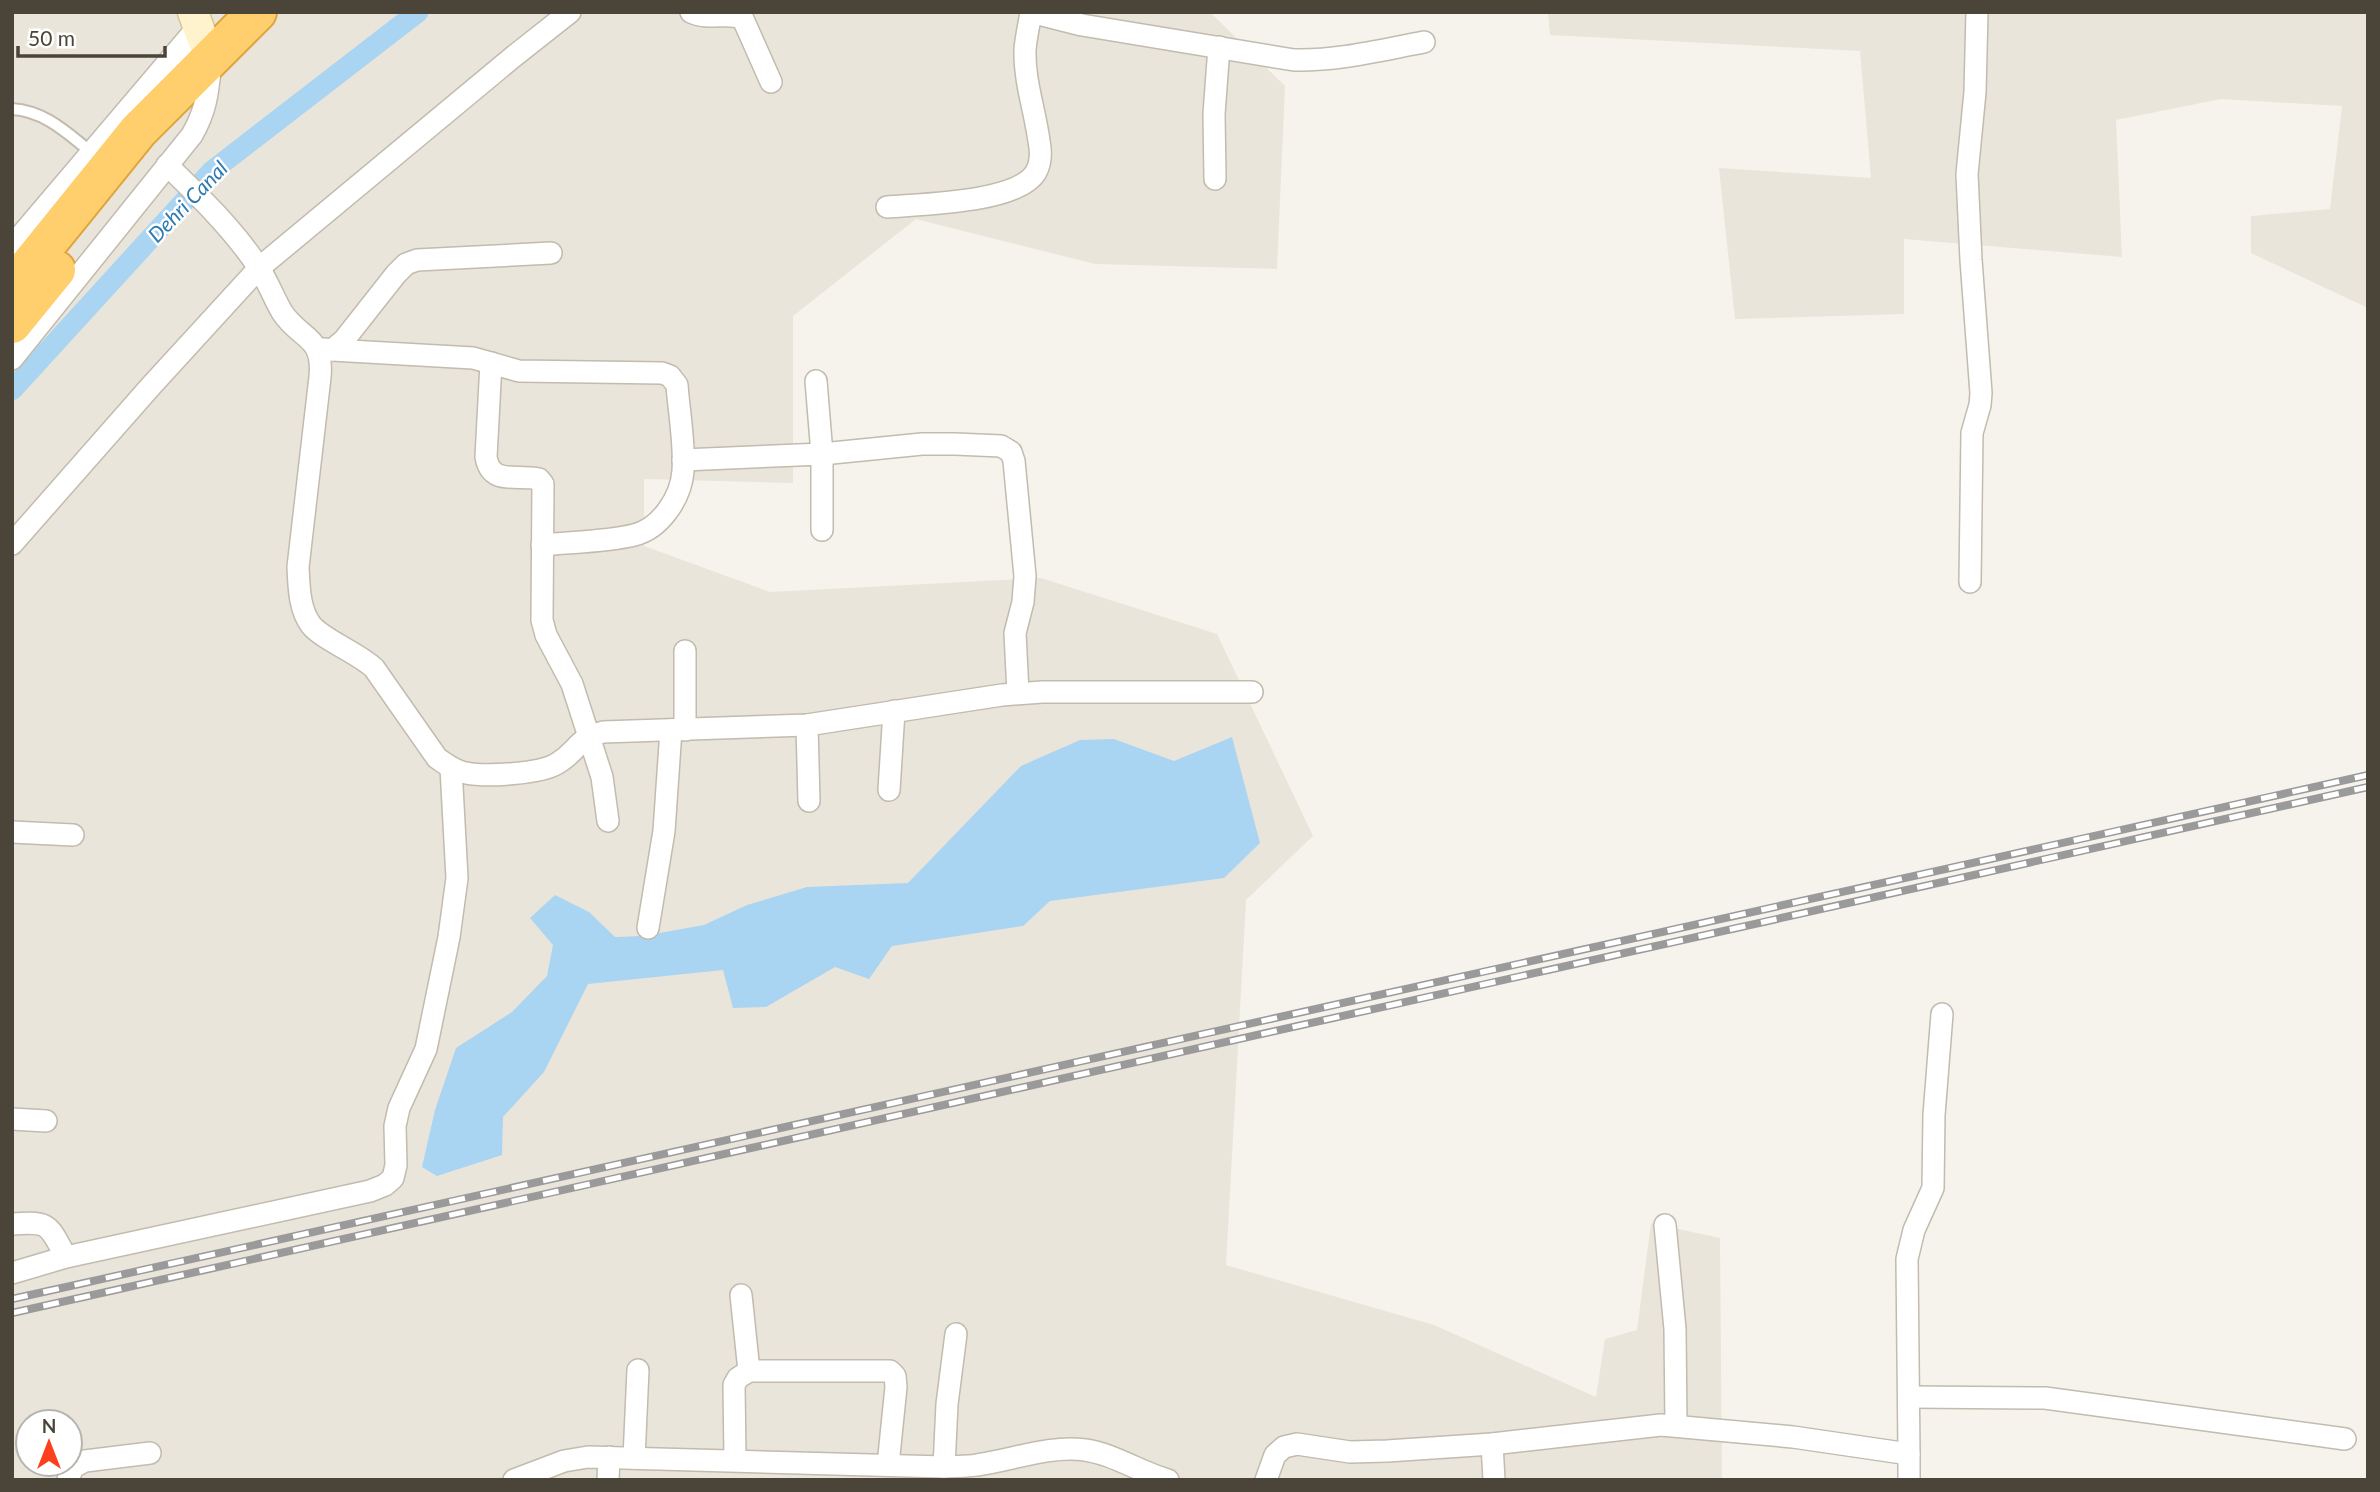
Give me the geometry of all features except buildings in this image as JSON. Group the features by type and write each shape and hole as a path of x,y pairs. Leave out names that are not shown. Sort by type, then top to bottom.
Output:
{"highway":[{"path":"12,324 161,154 204,44 257,12"},
{"path":"12,287 161,154"}],"street":[{"path":"12,544 150,386 259,268 570,12"},
{"path":"691,12 709,18 739,16 743,19 771,82"},
{"path":"887,207 985,198 1016,188 1034,176 1040,163 1040,143 1025,51 1031,12 1082,25 1294,60 1317,61 1424,42"},
{"path":"1970,582 1972,433 1981,393 1967,174 1975,92 1977,12"},
{"path":"12,246 92,152 204,44"},
{"path":"1215,179 1214,114 1219,47"},
{"path":"12,359 161,154 238,239 259,268 283,314 325,349 473,358 519,371 662,373 670,376 677,385 683,474 665,515 652,529 633,536 542,545"},
{"path":"551,253 431,257 406,264 344,340 325,349 321,363 298,567 299,590 304,611 313,627 363,658 374,668 437,758 451,768 466,773 484,774 543,770 556,765 589,736 603,732 807,725 1018,694 1252,692"},
{"path":"491,363 486,457 488,468 500,477 529,477 539,479 543,484 542,620 546,635 572,684 601,776 608,821"},
{"path":"816,381 822,454 822,530"},
{"path":"683,460 822,454 922,444 1001,446 1011,452 1025,576 1023,602 1015,633 1018,694"},
{"path":"648,928 678,730 685,651"},
{"path":"889,790 894,711"},
{"path":"807,725 809,801"},
{"path":"12,1273 66,1257 370,1191 385,1185 393,1178 398,1108 426,1049 455,904 457,878 451,768"},
{"path":"12,832 73,835"},
{"path":"1909,1480 1908,1259 1914,1230 1933,1188 1934,1115 1942,1014"},
{"path":"12,1118 46,1121"},
{"path":"12,1224 32,1222 50,1227 66,1257"},
{"path":"1665,1226 1675,1329 1676,1426"},
{"path":"741,1294 749,1371"},
{"path":"944,1467 947,1404 956,1334"},
{"path":"634,1458 638,1370"},
{"path":"735,1460 734,1385 738,1378 749,1371 890,1371 895,1376 896,1387 888,1465"},
{"path":"1909,1397 2045,1398 2345,1438"},
{"path":"1266,1480 1275,1455 1284,1447 1297,1444 1358,1452 1492,1444 1631,1428 1676,1426 1793,1437 1909,1454"},
{"path":"1492,1444 1494,1480"},
{"path":"514,1480 564,1461 588,1457 735,1460 758,1470 888,1465 944,1467 973,1473 1053,1451 1082,1449 1104,1453 1128,1473 1168,1480"},
{"path":"68,1480 74,1467 85,1461 150,1453"},
{"path":"608,1480 609,1457"}],"lane":[{"path":"12,109 37,114 52,121 92,152"}],"shaded area":[{"path":"12,12 1210,12 1285,86 1277,269 1095,264 916,219 793,316 793,483 644,479 644,546 770,592 1041,578 1217,634 1313,836 1246,900 1226,1265 1434,1325 1596,1397 1605,1339 1637,1330 1651,1223 1720,1238 1722,1480 12,1480"},
{"path":"1548,12 2368,12 2368,308 2251,253 2251,216 2330,209 2342,106 2221,99 2116,120 2122,257 1904,239 1904,314 1735,319 1719,168 1871,178 1860,51 1550,35"}],"water":[{"path":"1232,737 1260,843 1224,878 1050,901 1023,926 892,946 869,979 835,967 766,1007 733,1008 723,970 588,984 544,1072 503,1117 502,1155 437,1176 422,1167 435,1110 456,1048 512,1012 547,976 553,945 530,918 555,895 589,912 615,937 643,936 704,925 747,905 807,887 908,883 1021,766 1080,740 1114,739 1174,761"}],"waterway":[{"name":"Dehri Canal","path":"12,390 212,171 418,12"}],"railway":[{"path":"12,1299 2368,775"},
{"path":"12,1313 2368,787"}]}
